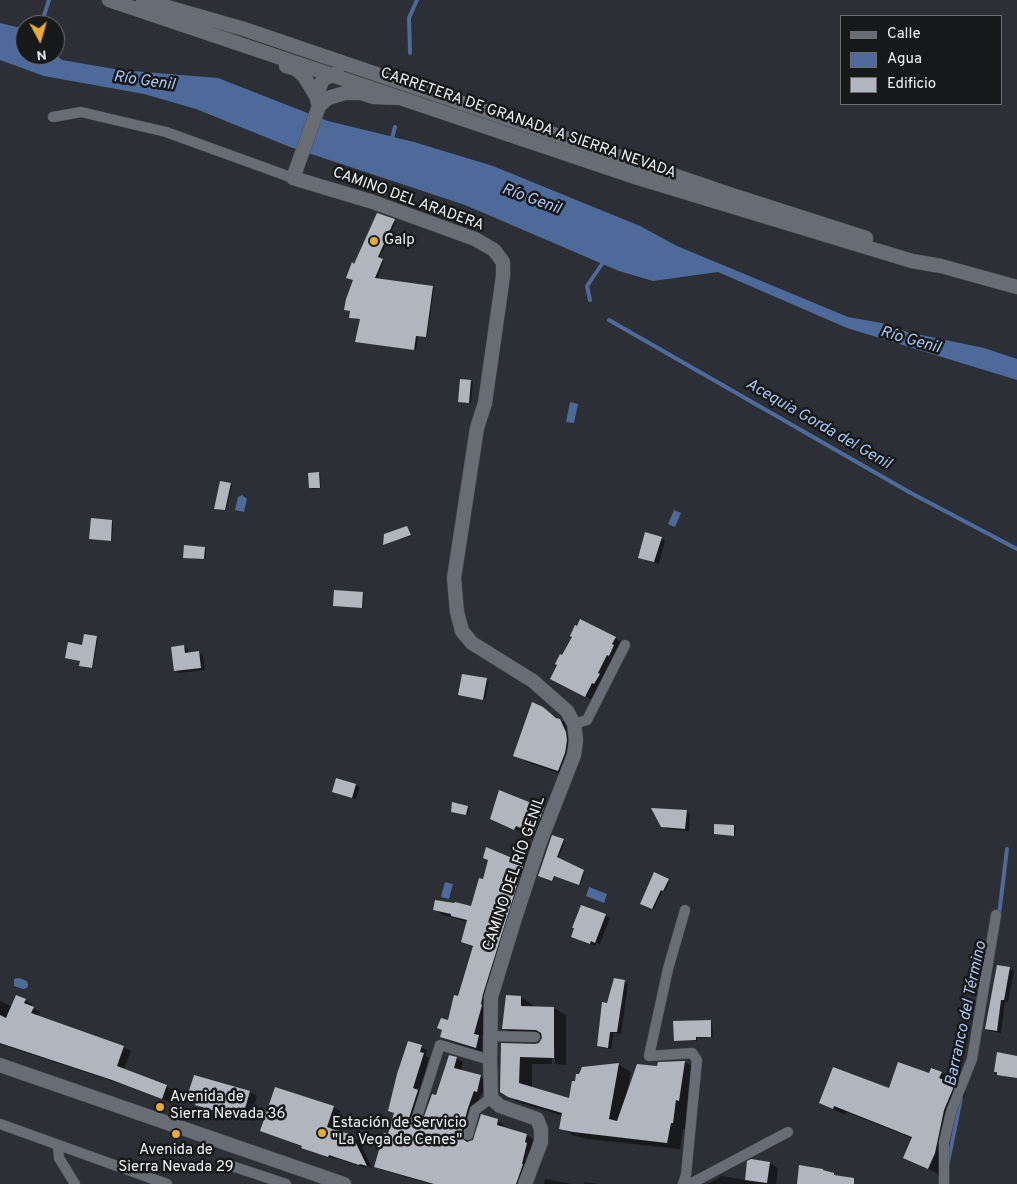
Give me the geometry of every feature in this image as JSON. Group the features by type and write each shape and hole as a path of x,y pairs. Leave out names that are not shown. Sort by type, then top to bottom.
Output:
{"main road":[{"name":"CARRETERA DE GRANADA A SIERRA NEVADA","path":"109,0 635,178 912,261 941,266 1017,287"},
{"name":"CARRETERA DE GRANADA A SIERRA NEVADA","path":"143,0 244,29 482,108 732,195 916,254 941,266"},
{"path":"244,29 271,44 327,64 334,82 321,100 293,178"},
{"path":"210,34 234,48 296,70 304,76 321,100"},
{"path":"331,74 343,71 454,106 482,108"},
{"path":"321,100 346,93 401,98"},
{"name":"CAMINO DEL ARADERA","path":"293,178 373,202 475,239 494,250 502,262 503,276 485,403 477,428 454,578 457,612 462,631 472,643 533,681 567,711 574,724"},
{"name":"CAMINO DEL RÍO GENIL","path":"491,1098 491,997 514,918 540,842 574,755 576,740 574,724"},
{"path":"0,1065 344,1184"},
{"path":"491,1098 500,1106 538,1120 541,1142 526,1184"}],"street":[{"name":"CAMINO DEL ARADERA","path":"53,116 81,112 166,132 293,178"},
{"path":"574,724 587,720 625,645"},
{"path":"683,1184 686,1175 697,1060 692,1053 649,1056 668,968 685,910"},
{"path":"944,1184 944,1142 950,1112 972,1059 996,915"},
{"path":"491,1036 534,1037"},
{"path":"416,1120 440,1045 490,1060"},
{"path":"468,1135 475,1110 491,1098"},
{"path":"0,1124 167,1184"},
{"path":"690,1184 788,1132"},
{"path":"58,1145 59,1158 75,1184"},
{"path":"232,1166 286,1184"}],"water":[{"name":"Río Genil","path":"0,23 15,27 15,65 65,65 65,61 120,70 218,78 328,121 414,142 493,166 640,226 677,246 848,317 887,324 907,332 984,348 1017,359 1017,380 847,328 718,272 653,281 619,271 465,205 290,147 196,109 144,94 44,76 0,60"},
{"path":"570,402 578,404 574,423 566,422"},
{"path":"242,495 247,499 244,512 235,510 238,497"},
{"path":"674,510 681,513 675,527 668,524"},
{"path":"445,882 453,884 449,899 441,897"},
{"path":"589,887 607,894 604,903 586,896"},
{"path":"19,978 27,981 27,988 23,989 14,986 14,979"}],"building":[{"path":"377,213 395,219 378,257 383,259 375,278 433,286 426,337 416,336 414,350 355,342 360,319 349,318 350,311 344,310 353,280 346,278"},
{"path":"460,379 471,380 469,403 458,402"},
{"path":"319,472 320,488 309,488 308,473"},
{"path":"220,481 231,483 225,510 214,509"},
{"path":"91,518 112,520 111,541 89,539"},
{"path":"407,526 411,535 383,545 384,534"},
{"path":"645,532 662,537 654,562 638,558"},
{"path":"184,545 205,547 204,559 183,558"},
{"path":"334,590 363,592 362,608 333,606"},
{"path":"580,619 616,637 609,656 607,655 598,673 600,674 594,684 592,683 585,697 550,679 560,654 562,655 572,637 570,636 575,625 577,626"},
{"path":"84,634 97,636 92,668 79,666 80,661 65,658 68,642 82,645"},
{"path":"184,645 185,653 199,651 201,668 174,671 171,647"},
{"path":"462,674 487,678 483,700 458,695"},
{"path":"532,702 560,719 566,732 565,753 558,771 513,756"},
{"path":"336,778 356,784 352,798 332,792"},
{"path":"499,790 544,808 534,834 516,826 514,830 490,819"},
{"path":"452,802 468,806 466,815 451,812"},
{"path":"651,808 687,810 685,829 661,827"},
{"path":"714,824 734,825 734,836 714,834"},
{"path":"552,835 564,839 557,857 584,870 579,885 554,876 552,881 538,876"},
{"path":"486,847 524,863 483,994 474,1034 479,1035 476,1048 440,1037 442,1030 437,1028 441,1018 448,1020 454,995 458,996 473,946 461,942 467,920 433,910 435,900 471,906 479,878 483,879 488,860 483,858"},
{"path":"654,872 669,879 663,891 661,890 652,909 640,904"},
{"path":"581,905 606,914 595,943 591,941 590,944 571,937 574,928 572,928"},
{"path":"997,965 1010,967 1004,1000 1001,1000 997,1031 985,1029"},
{"path":"614,978 625,980 617,1032 610,1032 608,1048 597,1046 602,1002 607,1003"},
{"path":"16,995 26,999 24,1003 34,1007 31,1013 124,1046 117,1066 167,1085 162,1099 112,1080 0,1043 0,1015 6,1018"},
{"path":"506,995 521,996 521,1006 554,1007 554,1058 520,1057 519,1083 569,1098 572,1081 575,1081 576,1074 579,1074 582,1067 619,1063 609,1119 617,1121 637,1064 657,1066 658,1062 685,1061 679,1101 676,1100 673,1123 671,1123 667,1143 559,1129 562,1113 508,1097 500,1092 501,1043 535,1044 539,1043 542,1038 541,1033 536,1030 502,1029"},
{"path":"711,1020 711,1037 696,1037 696,1040 674,1041 673,1021"},
{"path":"408,1041 422,1045 420,1052 424,1053 413,1088 418,1090 409,1118 411,1124 417,1127 421,1125 432,1094 436,1095 449,1055 457,1057 454,1068 481,1075 477,1092 474,1091 468,1108 461,1133 463,1139 467,1142 473,1140 481,1114 498,1119 497,1125 527,1134 523,1164 516,1184 434,1184 374,1167 384,1133 388,1134 394,1113 388,1111 397,1074"},
{"path":"997,1052 1017,1056 1017,1078 997,1075 997,1072 994,1072"},
{"path":"898,1062 929,1073 931,1068 942,1072 939,1078 955,1084 944,1110 935,1153 928,1169 903,1158 912,1137 834,1106 833,1109 819,1103 833,1067 889,1088"},
{"path":"194,1075 250,1091 244,1112 237,1110 235,1117 195,1105 197,1096 188,1094"},
{"path":"275,1087 334,1106 327,1127 352,1135 367,1166 329,1155 328,1157 260,1131"},
{"path":"751,1159 770,1162 767,1183 745,1180 747,1161"},
{"path":"799,1165 823,1169 834,1173 834,1175 854,1178 854,1184 797,1184"}],"waterway":[{"path":"44,15 49,0"},
{"path":"410,53 409,18 417,0"},
{"path":"391,142 395,127"},
{"name":"Acequia Gorda del Genil","path":"590,300 587,286 604,261"},
{"name":"Acequia Gorda del Genil","path":"609,320 909,492 1017,549"},
{"name":"Barranco del Término","path":"999,915 1007,849"},
{"name":"Barranco del Término","path":"948,1162 961,1098"}],"place":[{"name":"Galp","path":"374,241"},
{"name":"Avenida de Sierra Nevada 36","path":"160,1107"},
{"name":"Estación de Servicio \"La Vega de Cenes\"","path":"322,1133"},
{"name":"Avenida de Sierra Nevada 29","path":"176,1134"}]}
